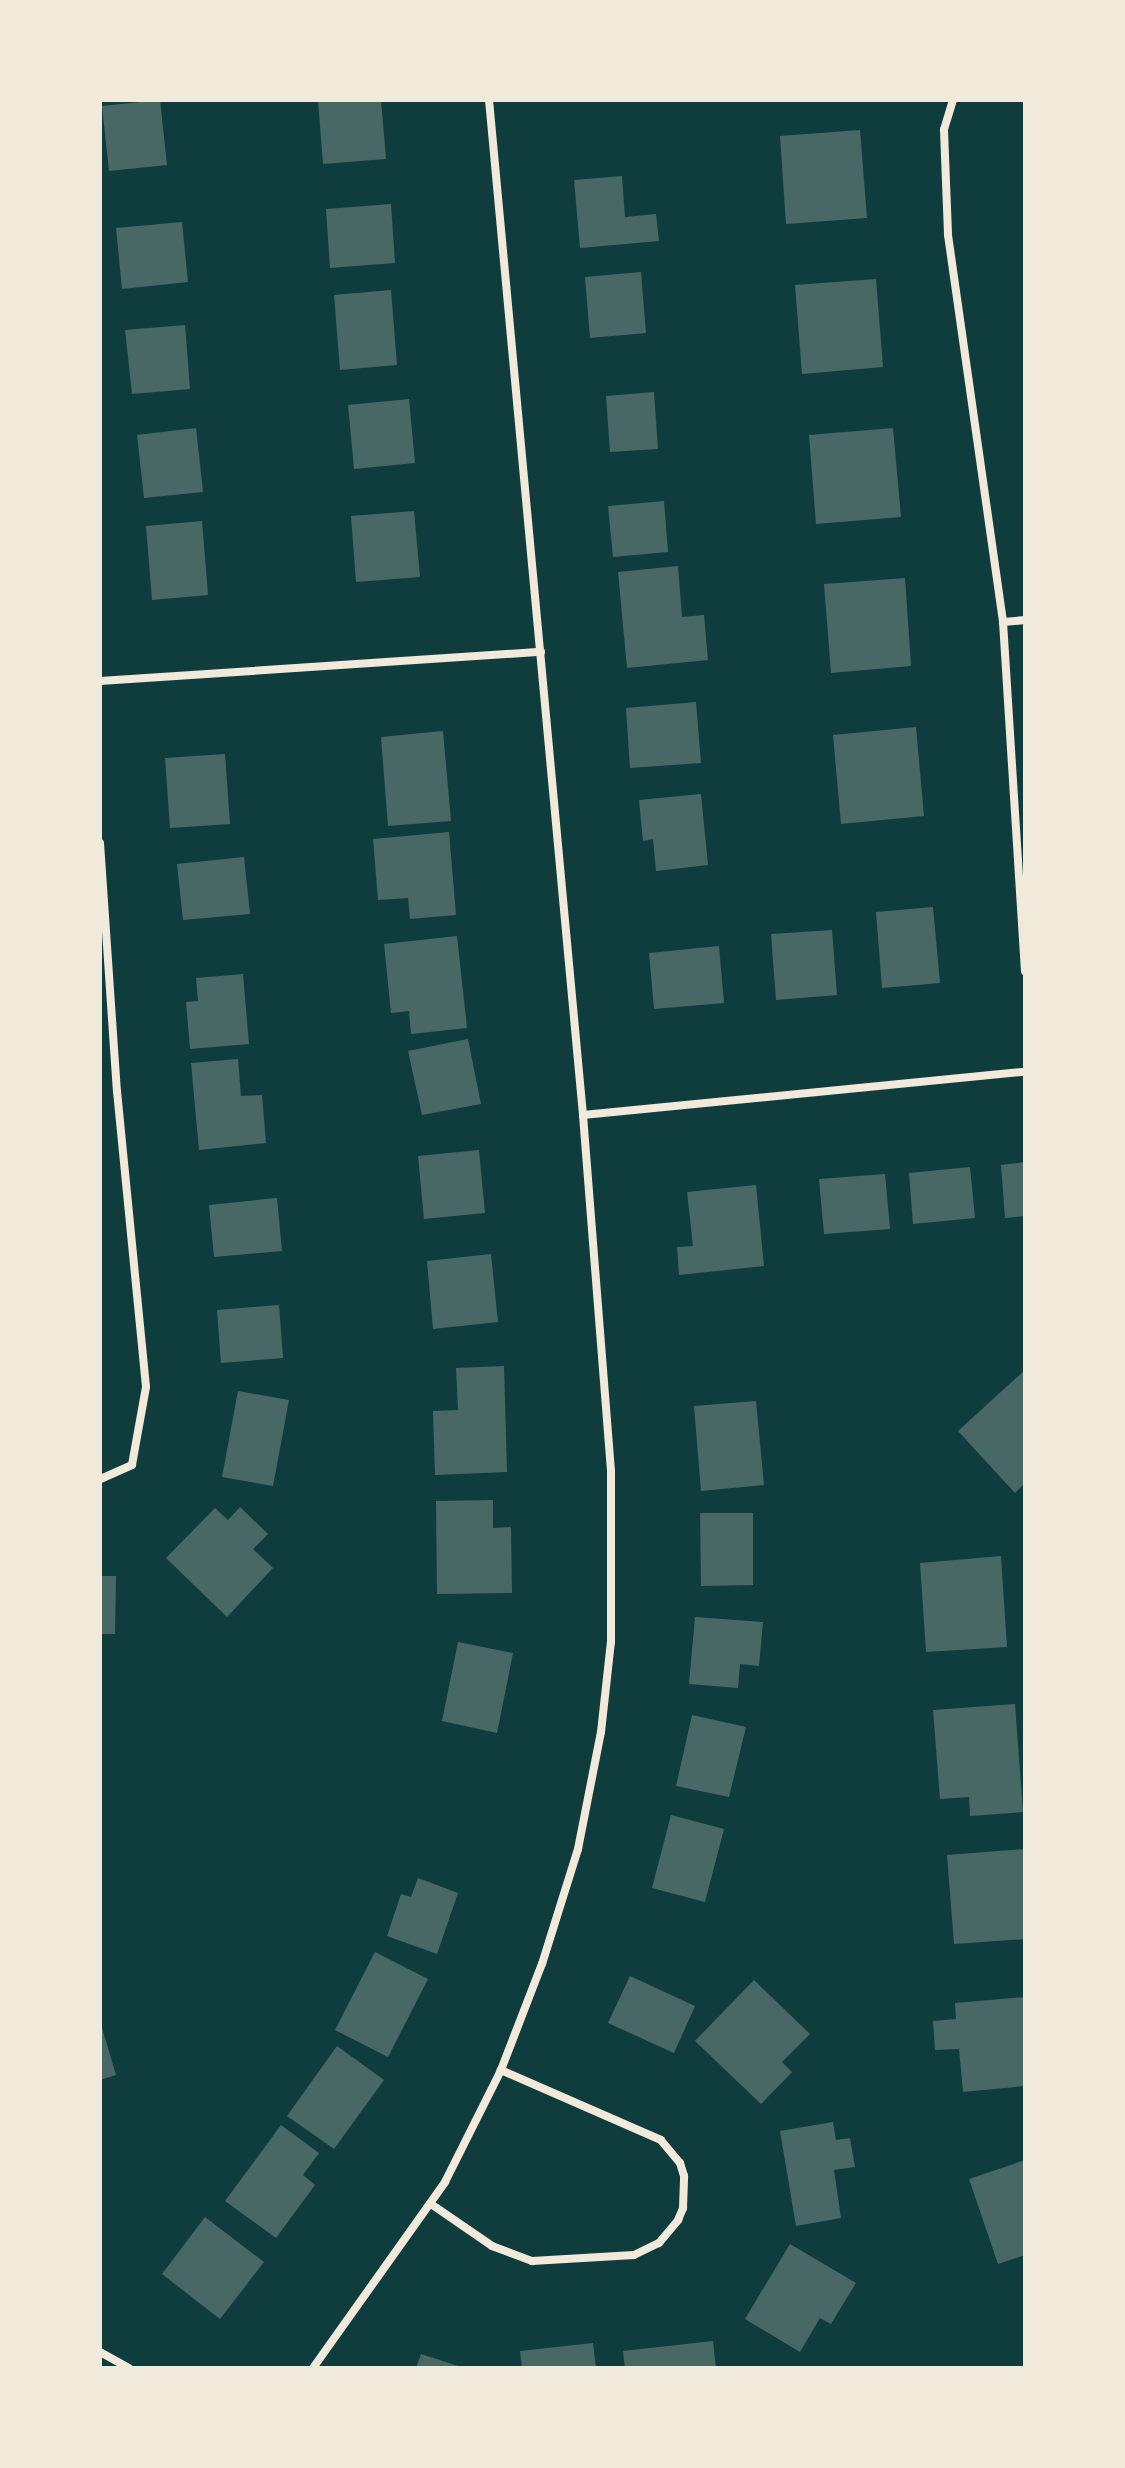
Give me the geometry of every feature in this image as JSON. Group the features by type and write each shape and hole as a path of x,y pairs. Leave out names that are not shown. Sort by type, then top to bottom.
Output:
{"street":[{"path":"313,2368 431,2204 501,2070 542,1964 574,1862 596,1763 610,1666 613,1578 611,1471 583,1115 489,100"},
{"path":"953,100 944,130 948,235 1003,622 1025,971"},
{"path":"1003,622 1025,620"},
{"path":"100,681 541,652"},
{"path":"100,843 117,1091 146,1387 132,1465 100,1479"},
{"path":"583,1115 1025,1072"},
{"path":"431,2204 499,2250 532,2261 634,2255 659,2243 678,2220 683,2208 684,2176 680,2163 661,2140 501,2070"},
{"path":"100,2352 129,2368"}],"building":[{"path":"160,100 167,165 109,171 102,106"},
{"path":"318,100 381,100 386,159 323,164"},
{"path":"860,130 867,218 786,224 780,136"},
{"path":"622,176 625,217 656,214 659,241 580,248 574,180"},
{"path":"391,204 395,263 330,268 326,209"},
{"path":"182,222 188,282 122,289 116,228"},
{"path":"641,272 646,333 590,338 585,277"},
{"path":"876,279 883,367 802,374 795,285"},
{"path":"391,290 397,365 340,370 334,295"},
{"path":"185,325 190,389 132,394 125,330"},
{"path":"654,392 658,449 610,452 606,396"},
{"path":"409,399 415,463 354,469 348,405"},
{"path":"196,428 203,492 144,498 137,435"},
{"path":"893,428 901,517 816,524 809,435"},
{"path":"664,501 668,552 613,557 608,506"},
{"path":"414,511 420,577 356,582 351,516"},
{"path":"202,521 208,595 152,600 146,526"},
{"path":"678,566 682,617 704,615 708,660 627,668 618,572"},
{"path":"905,578 911,666 831,673 824,584"},
{"path":"696,702 701,763 630,768 626,708"},
{"path":"916,727 924,816 841,824 833,735"},
{"path":"443,731 451,821 388,826 381,737"},
{"path":"225,754 230,824 170,828 165,758"},
{"path":"701,794 708,865 656,871 653,839 643,841 639,800"},
{"path":"449,832 456,915 410,919 408,898 378,900 373,839"},
{"path":"244,857 250,914 183,920 177,864"},
{"path":"933,907 940,983 882,988 876,912"},
{"path":"832,930 837,995 776,1000 771,934"},
{"path":"457,936 467,1028 411,1034 409,1011 391,1013 384,944"},
{"path":"719,946 724,1003 654,1009 649,953"},
{"path":"243,974 249,1044 190,1049 186,1002 198,1001 196,978"},
{"path":"468,1039 481,1104 422,1115 408,1051"},
{"path":"238,1059 241,1096 262,1095 266,1143 199,1150 191,1063"},
{"path":"479,1150 485,1213 424,1219 418,1156"},
{"path":"1025,1162 1025,1216 1005,1218 1001,1165"},
{"path":"970,1167 975,1218 913,1224 909,1173"},
{"path":"885,1174 890,1229 824,1234 819,1179"},
{"path":"756,1185 764,1266 679,1275 677,1247 693,1246 687,1192"},
{"path":"277,1198 282,1251 214,1257 209,1205"},
{"path":"491,1254 498,1322 433,1329 427,1261"},
{"path":"279,1305 283,1358 221,1363 217,1310"},
{"path":"504,1366 507,1472 435,1475 433,1411 458,1410 456,1368"},
{"path":"1025,1370 1025,1483 1015,1493 958,1431"},
{"path":"238,1391 289,1400 273,1486 222,1477"},
{"path":"756,1401 764,1485 701,1491 694,1406"},
{"path":"493,1500 493,1528 511,1527 512,1593 437,1594 436,1501"},
{"path":"240,1507 268,1534 253,1549 273,1568 227,1617 166,1558 215,1508 228,1520"},
{"path":"700,1513 753,1513 753,1585 701,1586"},
{"path":"1001,1556 1007,1647 926,1652 920,1563"},
{"path":"100,1576 116,1576 115,1634 100,1634"},
{"path":"695,1617 763,1622 759,1666 740,1664 738,1688 689,1684"},
{"path":"458,1642 513,1653 497,1733 442,1721"},
{"path":"1015,1704 1023,1812 970,1816 969,1797 940,1799 933,1710"},
{"path":"692,1715 746,1727 729,1797 676,1786"},
{"path":"671,1815 724,1829 705,1902 652,1888"},
{"path":"1025,1849 1025,1939 954,1944 947,1855"},
{"path":"418,1878 458,1893 437,1954 387,1936 401,1894 411,1897"},
{"path":"375,1952 428,1979 388,2057 335,2030"},
{"path":"630,1976 695,2006 674,2053 608,2023"},
{"path":"754,1980 810,2034 782,2062 792,2072 761,2104 695,2041"},
{"path":"1025,1997 1025,2086 963,2092 959,2049 935,2050 933,2021 956,2019 955,2003"},
{"path":"100,2021 116,2075 100,2080"},
{"path":"337,2046 384,2080 334,2149 287,2116"},
{"path":"833,2122 836,2140 850,2138 855,2167 834,2170 841,2218 796,2226 780,2131"},
{"path":"281,2125 319,2153 303,2175 315,2185 276,2238 225,2201"},
{"path":"1025,2160 1025,2255 998,2264 969,2179"},
{"path":"205,2217 264,2262 220,2319 162,2274"},
{"path":"790,2244 856,2283 831,2324 820,2318 800,2352 745,2319"},
{"path":"713,2341 716,2368 625,2368 623,2351"},
{"path":"593,2343 596,2368 522,2368 520,2351"},
{"path":"421,2354 461,2367 461,2368 416,2368"}]}
